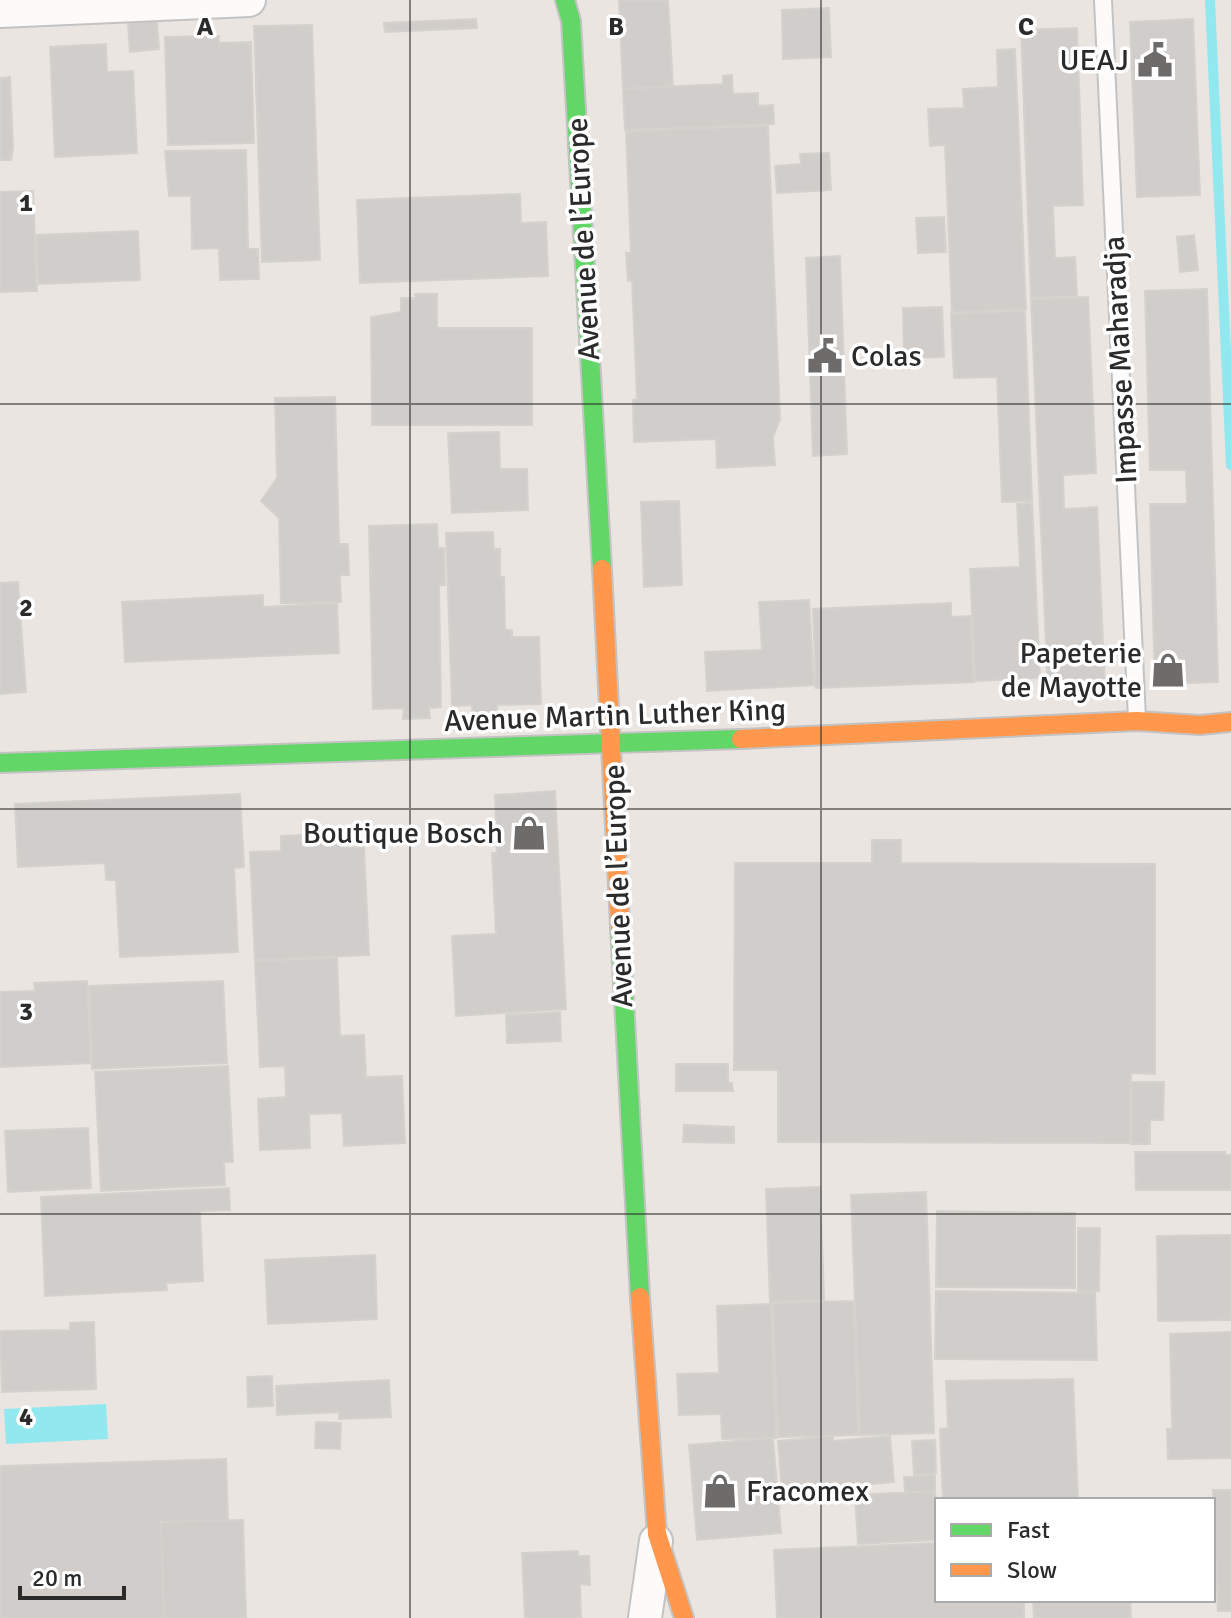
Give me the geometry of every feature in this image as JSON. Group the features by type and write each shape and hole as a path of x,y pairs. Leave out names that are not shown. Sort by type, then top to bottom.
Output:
{"street":[{"path":"0,11 249,0"},
{"name":"Avenue de l’Europe","path":"565,0 571,21 612,745 629,1151 657,1534 645,1618"},
{"name":"Avenue Martin Luther King","path":"0,763 612,745 1137,721 1200,725 1231,722"},
{"name":"Avenue de l’Europe","path":"657,1534 684,1618"}],"lane":[{"name":"Impasse Maharadja","path":"1103,0 1137,721"}],"water":[{"path":"106,1404 108,1439 6,1444 4,1409"}],"building":[{"path":"619,0 668,0 673,86 623,89"},
{"path":"829,8 831,57 783,59 782,10"},
{"path":"476,19 477,28 385,32 384,23"},
{"path":"1193,19 1200,195 1137,197 1130,22"},
{"path":"157,21 159,49 130,52 128,23"},
{"path":"312,25 320,260 262,262 254,26"},
{"path":"1077,28 1083,205 1053,206 1055,258 1075,257 1077,296 1031,298 1021,30"},
{"path":"219,36 219,43 251,42 254,143 168,145 165,37"},
{"path":"106,44 107,72 133,71 137,153 55,157 50,47"},
{"path":"1015,49 1026,309 952,312 945,145 930,146 928,109 964,108 963,89 998,87 997,50"},
{"path":"732,75 733,94 758,93 758,106 773,105 774,124 625,130 623,89 723,84 723,76"},
{"path":"10,77 13,147 11,160 0,160 0,78"},
{"path":"768,126 780,419 773,437 775,465 717,468 716,439 634,442 633,400 637,399 632,280 628,281 626,253 631,253 626,131"},
{"path":"246,150 248,249 258,249 259,279 220,280 219,248 192,249 191,196 169,196 165,151"},
{"path":"829,153 831,190 777,193 775,166 801,164 800,154"},
{"path":"33,191 37,291 0,292 0,192"},
{"path":"520,194 521,223 546,222 548,276 360,283 357,200"},
{"path":"944,217 946,252 918,253 916,218"},
{"path":"138,231 140,280 38,284 36,235"},
{"path":"1194,235 1198,270 1180,272 1177,237"},
{"path":"840,256 847,454 813,456 806,258"},
{"path":"1207,289 1218,682 1155,684 1150,504 1187,504 1186,470 1150,470 1145,291"},
{"path":"415,294 437,294 437,328 532,328 532,425 372,425 371,317 401,312 401,298 416,298"},
{"path":"1088,297 1096,473 1063,475 1064,509 1097,507 1105,688 1048,690 1031,299"},
{"path":"942,307 944,357 904,358 903,308"},
{"path":"1025,311 1032,501 1002,502 997,377 954,378 951,314"},
{"path":"335,397 339,544 348,544 349,575 340,575 341,602 281,603 279,518 261,501 277,478 275,398"},
{"path":"499,432 500,469 527,469 528,510 452,513 448,433"},
{"path":"679,501 682,585 644,587 641,502"},
{"path":"1032,503 1040,678 975,681 970,569 1020,567 1017,504"},
{"path":"437,524 438,548 444,548 445,585 439,585 441,707 429,708 430,718 403,719 404,708 373,709 369,526"},
{"path":"493,532 494,549 500,549 500,577 504,577 505,630 512,630 512,637 539,637 541,704 497,705 497,717 472,718 472,705 452,706 446,533"},
{"path":"18,582 26,692 0,694 0,583"},
{"path":"263,595 263,607 337,603 339,653 125,662 122,602"},
{"path":"809,600 814,685 707,691 705,652 762,650 759,602"},
{"path":"951,603 951,617 971,616 974,682 816,688 813,609"},
{"path":"555,791 566,1009 456,1016 452,936 496,934 492,853 497,853 495,795"},
{"path":"240,794 244,867 234,868 238,952 120,957 116,880 106,880 105,863 18,867 15,804"},
{"path":"343,833 344,848 364,847 369,955 255,960 250,852 281,851 281,836"},
{"path":"872,840 901,840 901,863 1155,864 1155,1074 1131,1073 1130,1143 778,1142 778,1070 734,1070 735,863 872,863"},
{"path":"337,958 340,1036 364,1035 366,1077 402,1076 405,1143 344,1146 342,1113 309,1114 310,1148 260,1150 258,1099 286,1097 285,1066 260,1067 255,961"},
{"path":"87,981 91,1063 0,1067 0,992 35,991 34,983"},
{"path":"223,981 227,1063 92,1069 89,986"},
{"path":"560,1012 561,1041 507,1043 506,1015"},
{"path":"676,1064 728,1064 728,1083 732,1083 733,1091 676,1091"},
{"path":"228,1066 233,1162 224,1162 225,1185 101,1191 95,1072"},
{"path":"1131,1082 1164,1082 1163,1120 1150,1120 1150,1144 1131,1144"},
{"path":"684,1125 734,1127 734,1143 683,1142"},
{"path":"88,1128 91,1188 8,1192 5,1131"},
{"path":"1135,1152 1225,1152 1225,1155 1231,1155 1231,1190 1136,1190"},
{"path":"820,1187 824,1300 770,1302 766,1189"},
{"path":"229,1188 230,1210 200,1211 203,1281 166,1283 167,1290 45,1296 41,1197"},
{"path":"926,1192 934,1433 860,1435 851,1195"},
{"path":"937,1211 1075,1213 1075,1288 936,1287"},
{"path":"1078,1228 1100,1228 1099,1291 1078,1291"},
{"path":"1231,1235 1231,1320 1158,1321 1157,1236"},
{"path":"375,1255 377,1319 268,1324 265,1260"},
{"path":"936,1291 1095,1293 1097,1360 935,1359"},
{"path":"854,1301 858,1435 778,1437 773,1303"},
{"path":"771,1304 776,1438 722,1439 721,1414 679,1415 677,1374 719,1373 717,1306"},
{"path":"94,1322 96,1389 2,1392 0,1331 70,1330 70,1323"},
{"path":"1231,1332 1231,1458 1168,1459 1167,1429 1172,1429 1170,1334"},
{"path":"272,1376 273,1406 248,1407 247,1377"},
{"path":"1073,1379 1078,1498 943,1498 940,1429 948,1428 946,1381"},
{"path":"389,1380 391,1417 339,1419 339,1412 277,1415 276,1386"},
{"path":"316,1422 341,1423 340,1449 315,1448"},
{"path":"833,1436 833,1441 890,1436 894,1482 782,1492 778,1441"},
{"path":"773,1438 781,1533 697,1540 689,1445"},
{"path":"935,1440 936,1473 914,1475 912,1441"},
{"path":"226,1459 228,1520 161,1522 164,1618 0,1618 0,1466"},
{"path":"935,1475 935,1491 905,1493 904,1477"},
{"path":"1213,1490 1231,1490 1231,1611 1218,1611"},
{"path":"935,1491 935,1540 858,1544 855,1495"},
{"path":"243,1520 246,1618 164,1618 161,1522"},
{"path":"935,1543 935,1602 1024,1602 1024,1618 777,1618 774,1550"},
{"path":"578,1551 578,1556 589,1556 590,1585 580,1584 581,1618 525,1618 522,1553"},
{"path":"1033,1602 1130,1602 1131,1618 1034,1618"}],"waterway":[{"path":"1210,0 1231,465"}],"traffic: fast":[{"path":"565,0 571,21 602,569"},
{"path":"0,763 741,739"},
{"path":"620,926 640,1297"}],"traffic: slow":[{"path":"602,569 620,926"},
{"path":"741,739 1137,721 1200,725 1231,722"},
{"path":"640,1297 657,1534 684,1618"}],"place":[{"name":"UEAJ","path":"1155,60"},
{"name":"Colas","path":"825,356"},
{"name":"Papeterie de Mayotte","path":"1168,670"},
{"name":"Boutique Bosch","path":"529,833"},
{"name":"Fracomex","path":"720,1491"}]}
